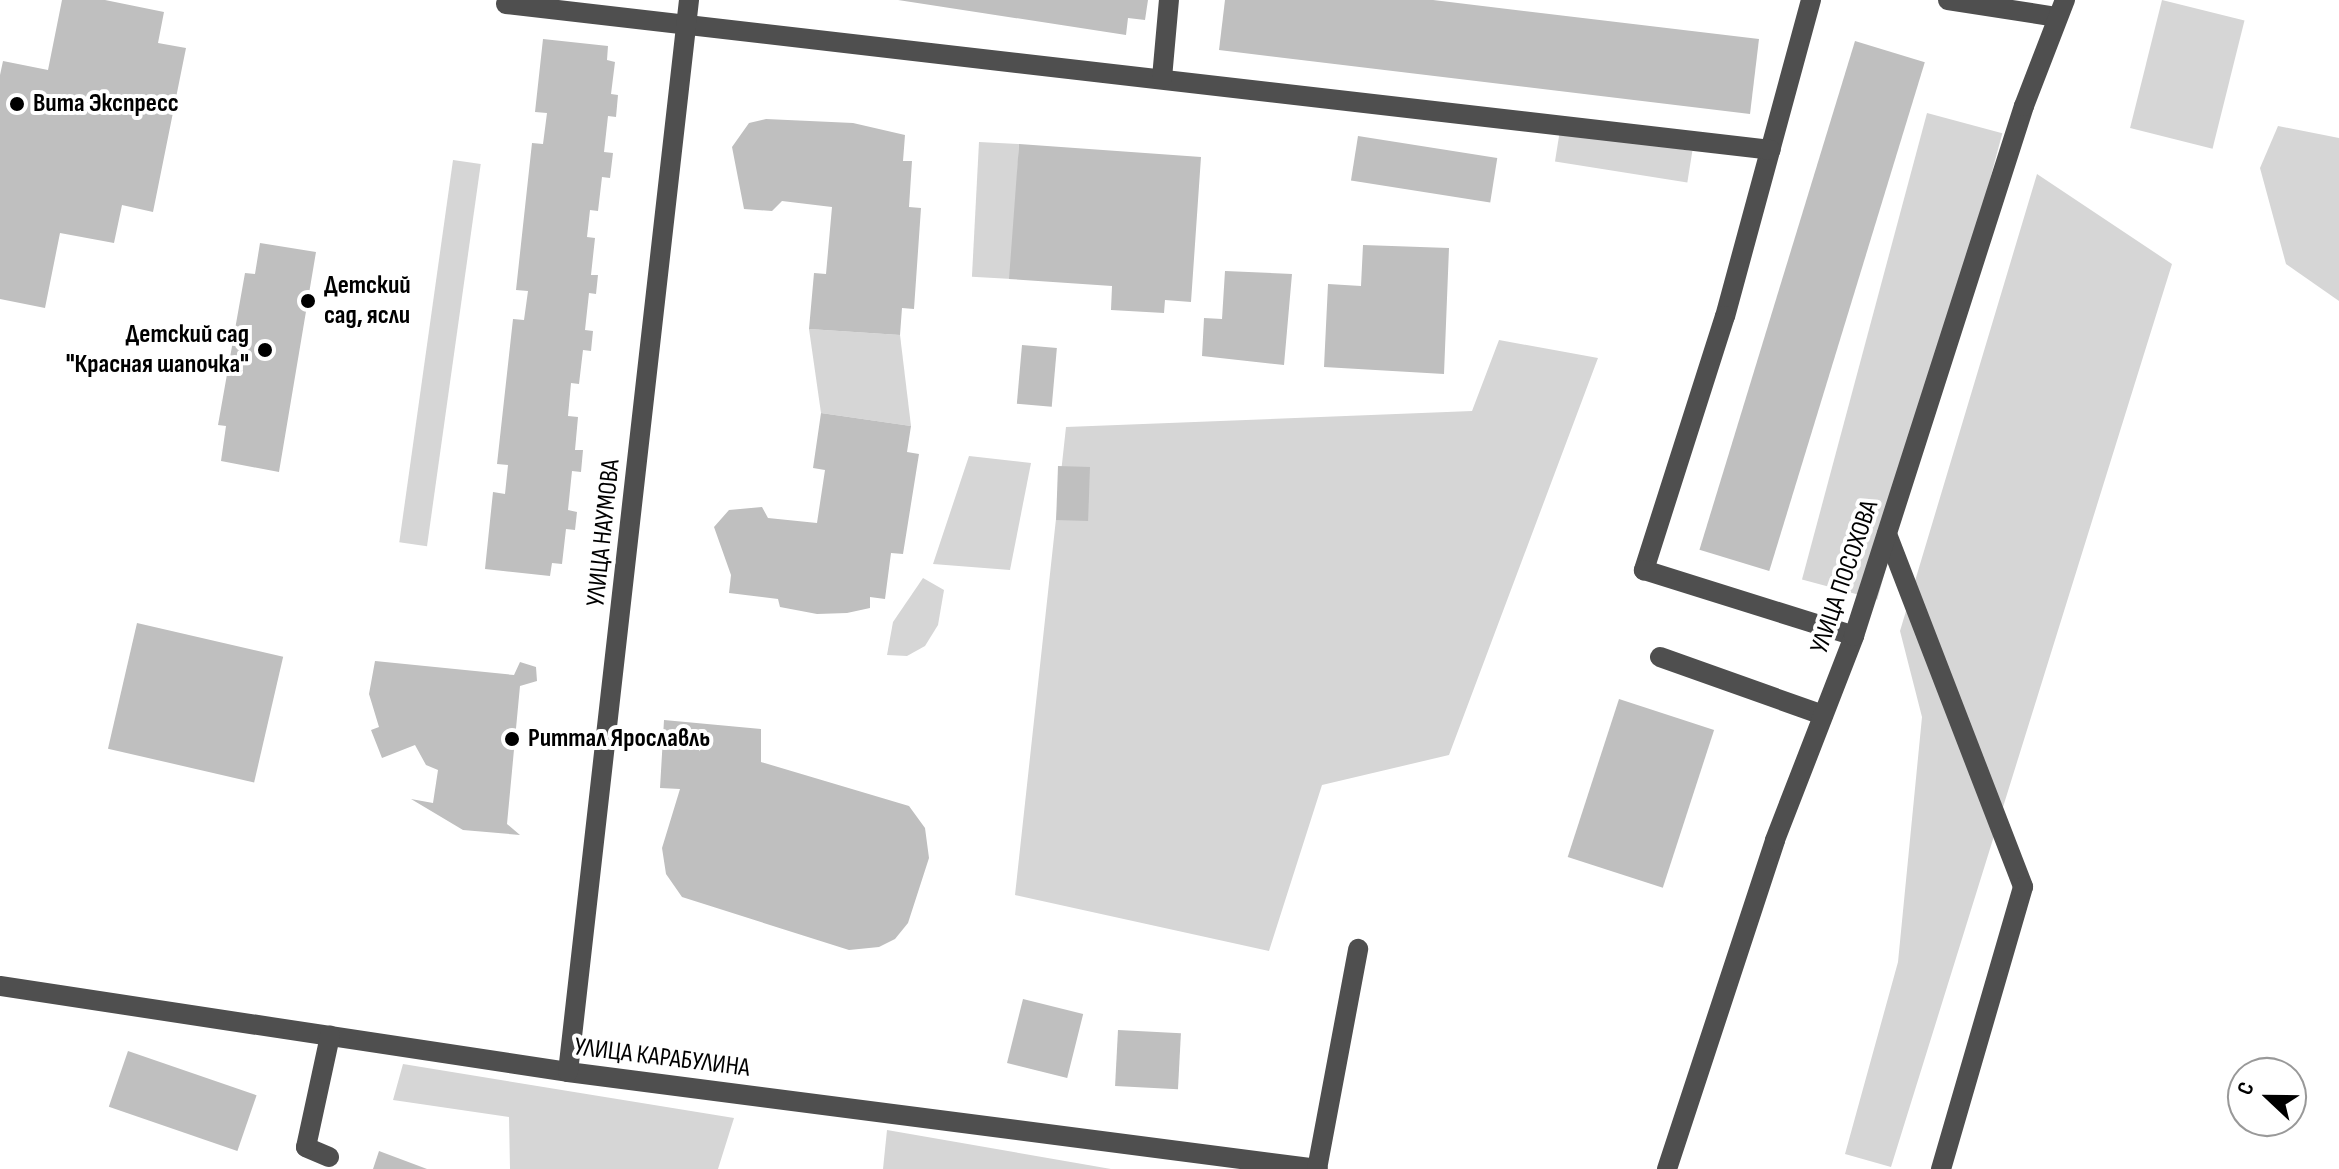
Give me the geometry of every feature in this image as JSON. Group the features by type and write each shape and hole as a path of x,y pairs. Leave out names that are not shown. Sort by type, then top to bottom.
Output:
{"street":[{"name":"УЛИЦА НАУМОВА","path":"568,1072 689,0"},
{"path":"1162,78 1169,0"},
{"path":"1948,0 2051,8"},
{"path":"1811,2 1771,150 1644,570 1854,636"},
{"path":"506,4 1162,78 1543,127 1771,150"},
{"name":"УЛИЦА ПОСОХОВА","path":"1667,1169 1775,840 1854,636 2051,8"},
{"path":"1887,534 2023,887 1941,1169"},
{"path":"1660,657 1823,715"},
{"path":"1318,1169 1358,949"},
{"name":"УЛИЦА КАРАБУЛИНА","path":"0,986 568,1072 1318,1169"},
{"path":"329,1157 306,1147 330,1036"}],"shaded area":[{"path":"2162,0 2244,21 2213,149 2130,128"},
{"path":"1927,113 2002,133 1877,600 1802,580"},
{"path":"2278,126 2339,138 2339,301 2286,264 2260,168"},
{"path":"1560,130 1692,151 1687,183 1555,162"},
{"path":"979,142 1019,144 1012,279 972,277"},
{"path":"453,160 481,164 427,546 399,542"},
{"path":"2037,174 2172,264 1891,1167 1845,1154 1898,962 1922,717 1900,631"},
{"path":"809,329 900,335 911,426 821,413"},
{"path":"1499,340 1598,358 1449,755 1322,785 1269,951 1015,895 1066,427 1472,411"},
{"path":"969,456 1031,463 1010,570 933,564"},
{"path":"923,578 944,590 938,625 925,646 907,656 887,655 893,622"},
{"path":"403,1064 734,1118 718,1169 510,1169 509,1117 393,1100"},
{"path":"887,1130 1111,1169 883,1169"}],"building":[{"path":"62,0 105,0 164,12 158,43 186,48 153,212 122,205 114,243 60,233 45,308 0,299 0,75 3,61 48,70"},
{"path":"898,0 1148,0 1145,20 1128,18 1126,35"},
{"path":"1225,0 1433,0 1759,39 1750,114 1219,50"},
{"path":"543,39 608,46 607,60 615,62 611,94 618,95 616,117 608,116 604,152 613,153 610,178 602,177 598,211 590,210 587,237 595,238 591,275 598,275 596,294 589,293 585,330 593,331 591,351 583,350 579,384 571,383 568,416 578,417 575,450 583,450 581,472 572,471 568,510 577,512 575,530 566,529 562,564 552,563 550,576 485,569 493,492 505,494 508,465 497,464 513,319 524,320 528,291 516,290 532,143 543,144 547,113 535,112"},
{"path":"1855,41 1925,62 1769,571 1699,550"},
{"path":"766,119 853,123 905,135 903,161 912,161 909,207 921,208 914,309 902,308 900,335 809,329 814,273 826,274 832,207 782,201 772,211 744,209 732,147 749,123"},
{"path":"1358,136 1497,158 1490,203 1351,180"},
{"path":"1019,144 1201,157 1191,302 1165,300 1164,313 1111,310 1112,286 1009,279"},
{"name":"Детский сад \"Красная шапочка\"","path":"260,243 316,252 279,472 221,461 226,426 218,425 245,273 255,274"},
{"path":"1363,245 1449,248 1444,374 1324,367 1328,284 1361,286"},
{"path":"1225,271 1292,274 1284,365 1202,356 1204,318 1222,319"},
{"path":"1022,345 1057,348 1052,407 1017,404"},
{"path":"821,413 911,426 907,452 919,454 903,554 891,553 885,599 870,597 870,608 817,614 780,607 778,599 729,593 731,575 714,527 729,510 762,507 768,518 817,523 825,470 813,468"},
{"path":"1058,466 1090,467 1088,521 1056,520"},
{"path":"137,623 283,657 254,782 108,749"},
{"path":"375,661 514,675 520,662 536,667 537,681 520,686 507,824 520,835 463,830 411,799 433,803 438,770 426,765 415,745 382,758 371,730 379,727 369,694"},
{"path":"1619,699 1714,730 1663,888 1568,857"},
{"path":"664,720 761,729 761,762 909,806 925,828 929,858 908,923 895,939 879,947 849,950 682,897 666,874 662,848 680,789 660,788"},
{"path":"1023,999 1083,1014 1067,1078 1007,1063"},
{"path":"1118,1030 1181,1033 1178,1089 1115,1086"},
{"path":"128,1051 257,1095 237,1151 109,1107"},
{"path":"379,1151 427,1169 373,1169"}],"place":[{"name":"Вита Экспресс","path":"17,104"},
{"name":"Детский сад, ясли","path":"308,301"},
{"name":"Детский сад \"Красная шапочка\"","path":"265,350"},
{"name":"Риттал Ярославль","path":"512,739"}]}
